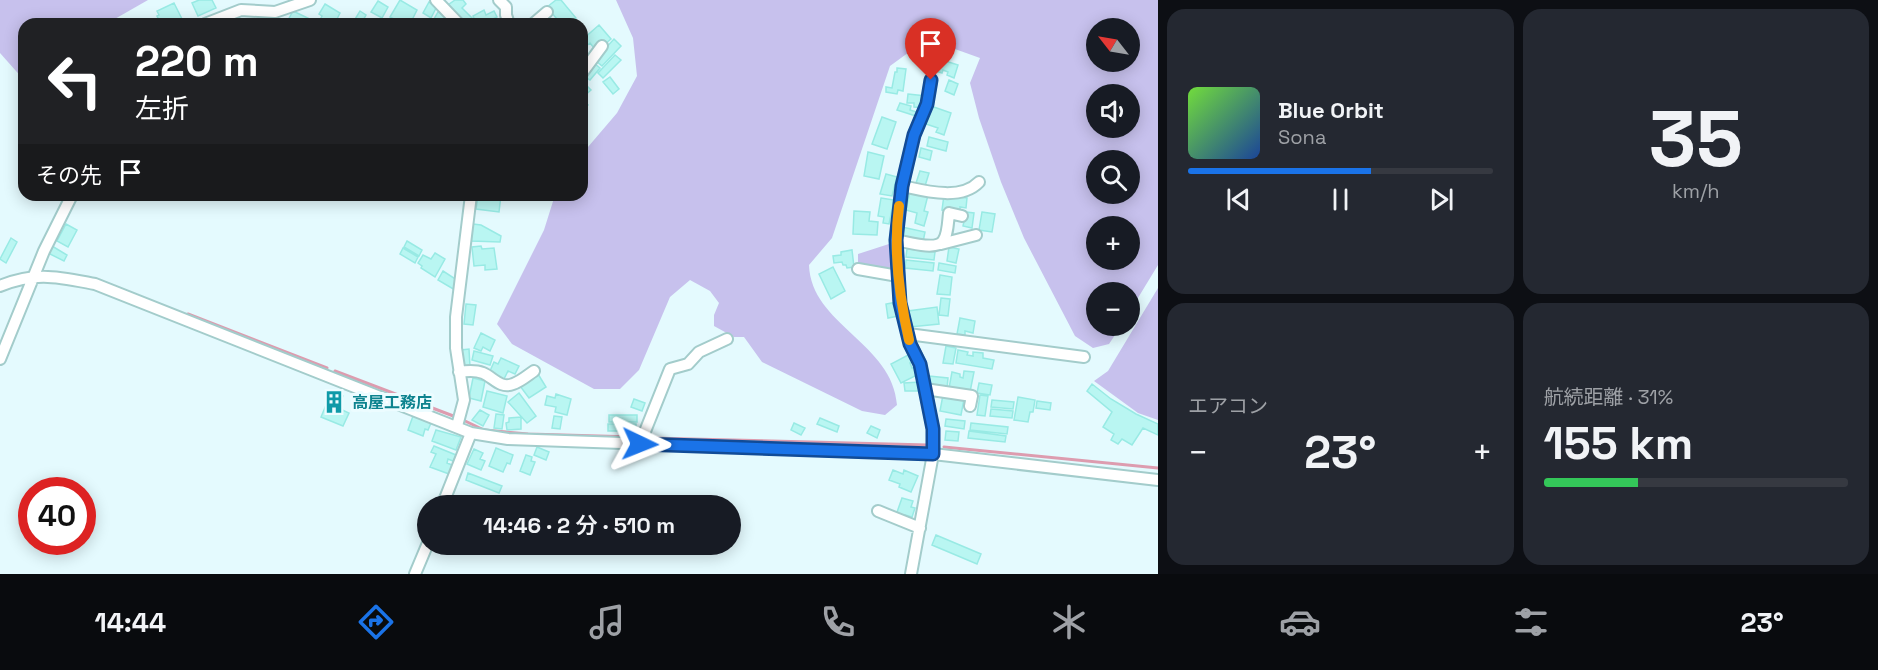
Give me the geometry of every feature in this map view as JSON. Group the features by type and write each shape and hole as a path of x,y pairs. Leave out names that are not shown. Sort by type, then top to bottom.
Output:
{"street":[{"path":"221,18 241,10 275,12 310,0"},
{"path":"438,0 454,18"},
{"path":"499,0 506,7 507,18"},
{"path":"540,18 548,12"},
{"path":"588,65 602,46"},
{"path":"911,574 933,454 933,429 920,364 910,344 900,303 896,240 902,186 914,135 927,104 931,80"},
{"path":"902,186 938,194 964,191 973,188 979,182"},
{"path":"0,359 33,276 69,201"},
{"path":"457,426 464,400 459,372 456,317 470,201"},
{"path":"941,244 944,240 949,213 962,216"},
{"path":"896,240 933,246 976,235"},
{"path":"858,269 898,276"},
{"path":"0,286 33,276 60,277 95,284 471,433 508,439 933,454 1158,480"},
{"path":"908,334 1084,357"},
{"path":"640,444 670,369 688,364 699,352 727,339"},
{"path":"459,372 484,373 491,380 503,385 513,384 534,371"},
{"path":"925,389 972,396 970,406"},
{"path":"446,495 471,433"},
{"path":"878,511 920,528"},
{"path":"415,574 423,555"}],"shaded area":[{"path":"0,0 148,0 116,18 18,18 18,73 0,53"},
{"path":"616,0 1158,0 1158,265 1140,295 1140,282 1086,282 1086,336 1114,336 1109,344 1093,348 1075,336 1024,238 1001,182 979,118 970,83 980,58 927,39 890,66 832,238 809,265 813,286 823,303 882,365 892,384 897,405 885,415 862,411 762,362 744,337 734,337 714,326 714,315 719,303 710,291 690,280 670,297 639,370 620,389 594,389 512,344 497,324 544,230 553,201 588,201 588,147 617,113 637,76 633,38"},
{"path":"892,243 896,271 858,265 858,254"},
{"path":"1158,288 1158,420 1138,413 1094,381 1108,371 1129,336 1140,336 1140,318"}],"building":[{"path":"199,0 212,0 216,8 198,16 192,3"},
{"path":"400,0 417,10 413,18 390,17"},
{"path":"455,0 463,0 466,4 462,8 472,18 459,18 448,5"},
{"path":"556,0 561,0 576,18 556,18 547,7"},
{"path":"378,1 388,7 382,18 371,12"},
{"path":"429,2 437,6 431,18 423,13"},
{"path":"174,3 182,18 158,18 157,11"},
{"path":"325,4 340,13 338,18 321,18 319,14"},
{"path":"484,10 486,15 494,11 497,17 474,18 473,16"},
{"path":"293,11 308,18 289,18"},
{"path":"360,11 366,15 364,18 356,18"},
{"path":"438,12 448,18 435,18"},
{"path":"599,25 611,39 605,44 602,41 594,48 590,43 588,45 588,35"},
{"path":"614,39 621,46 602,66 595,60"},
{"path":"615,55 621,60 603,78 598,73"},
{"path":"936,58 958,65 954,78 943,70 942,73 932,70"},
{"path":"595,64 600,68 590,80 588,73"},
{"path":"897,68 906,69 903,91 898,90 897,94 886,92 886,87 892,88"},
{"path":"610,77 619,89 613,94 603,82"},
{"path":"949,80 958,84 954,95 945,91"},
{"path":"908,94 926,96 925,108 914,107 914,103 907,103"},
{"path":"900,103 911,106 910,110 920,113 919,117 897,110"},
{"path":"931,106 951,113 944,135 936,132 938,128 926,124"},
{"path":"882,117 896,122 887,149 872,144"},
{"path":"929,137 948,142 946,151 927,146"},
{"path":"921,148 932,151 930,160 919,157"},
{"path":"868,152 884,156 879,179 864,176"},
{"path":"920,171 929,173 925,186 916,183"},
{"path":"886,174 897,177 892,196 880,194"},
{"path":"910,191 928,195 924,211 928,212 924,226 915,223 917,213 906,210"},
{"path":"944,195 967,198 966,208 960,207 960,212 942,210"},
{"path":"881,198 894,200 889,224 883,223 884,217 878,216"},
{"path":"477,201 500,201 499,212 476,209"},
{"path":"854,211 870,212 869,221 878,222 877,235 853,234"},
{"path":"966,212 974,213 972,228 963,226"},
{"path":"982,212 995,214 992,232 979,230"},
{"path":"66,224 77,230 68,247 57,241"},
{"path":"473,224 481,225 501,236 500,242 471,241"},
{"path":"902,227 925,232 923,242 900,237"},
{"path":"11,238 17,242 6,263 0,259"},
{"path":"407,241 422,250 419,256 404,247"},
{"path":"52,246 67,255 64,261 48,253"},
{"path":"481,246 482,249 494,248 497,269 485,270 485,265 474,266 472,247"},
{"path":"949,247 959,249 956,263 947,261"},
{"path":"403,248 418,257 415,263 400,254"},
{"path":"907,249 935,252 934,260 906,257"},
{"path":"852,250 854,267 847,268 842,262 834,263 833,256"},
{"path":"435,253 445,259 435,277 421,268 422,266 418,263 423,255 431,259"},
{"path":"906,260 934,263 933,271 905,268"},
{"path":"939,263 956,266 955,273 938,270"},
{"path":"833,267 845,291 831,299 819,274"},
{"path":"443,271 457,280 455,290 438,280"},
{"path":"940,275 952,277 950,295 937,294"},
{"path":"941,298 950,299 948,316 939,315"},
{"path":"897,302 899,316 888,318 886,304"},
{"path":"466,304 476,305 473,325 464,324"},
{"path":"937,307 939,324 910,327 908,311"},
{"path":"960,318 975,321 973,333 965,331 965,335 957,334"},
{"path":"481,333 495,340 490,351 483,347 481,351 474,348"},
{"path":"946,346 956,348 953,364 943,363"},
{"path":"469,349 470,367 462,368 461,350"},
{"path":"958,350 968,352 967,355 973,356 973,352 983,353 983,358 994,360 992,369 956,363"},
{"path":"474,351 493,356 490,365 472,360"},
{"path":"910,354 913,362 910,363 912,368 917,366 921,373 901,383 891,364"},
{"path":"501,358 519,366 515,374 508,371 503,381 492,376 494,373 490,371 494,362 498,364"},
{"path":"964,371 974,372 970,392 949,388 952,372 960,374 963,378"},
{"path":"538,374 546,387 529,398 520,386"},
{"path":"929,376 948,378 947,388 927,385"},
{"path":"473,378 485,381 481,401 469,398"},
{"path":"920,382 920,391 905,391 904,383"},
{"path":"979,383 992,385 990,395 977,393"},
{"path":"1092,384 1111,399 1158,424 1158,435 1143,428 1132,445 1122,439 1118,444 1111,440 1114,434 1103,427 1112,412 1087,391"},
{"name":"高屋工務店","path":"332,391 343,396 338,408 349,413 343,426 321,417"},
{"path":"487,391 507,396 503,413 483,407"},
{"path":"519,393 536,416 527,423 508,402"},
{"path":"556,394 571,399 567,415 555,412 556,407 545,405 547,396 555,398"},
{"path":"943,395 964,399 961,415 940,411"},
{"path":"980,395 988,396 985,416 977,415"},
{"path":"1018,397 1035,400 1028,422 1014,420"},
{"path":"634,399 645,403 642,411 631,407"},
{"path":"992,400 1014,402 1013,409 991,407"},
{"path":"1037,401 1051,403 1050,410 1036,408"},
{"path":"991,409 1013,411 1012,418 990,416"},
{"path":"480,410 489,415 483,426 472,420"},
{"path":"496,414 504,415 502,429 494,428"},
{"path":"609,415 637,415 637,422 609,422"},
{"path":"413,416 431,423 428,430 425,429 423,436 408,430"},
{"path":"554,416 562,417 560,429 552,428"},
{"path":"521,417 521,429 507,430 506,423 509,422 509,418"},
{"path":"820,418 839,426 837,432 817,424"},
{"path":"946,419 965,421 964,429 945,426"},
{"path":"794,423 805,428 801,435 791,430"},
{"path":"971,423 1008,427 1007,434 970,430"},
{"path":"608,424 636,424 636,431 608,431"},
{"path":"871,426 880,430 877,438 867,433"},
{"path":"436,430 461,437 456,450 432,441"},
{"path":"946,431 959,432 958,441 945,440"},
{"path":"969,431 1006,436 1005,442 968,438"},
{"path":"434,446 456,455 453,461 448,459 447,463 452,465 449,474 430,467 436,454 431,452"},
{"path":"537,447 549,452 546,460 534,455"},
{"path":"496,448 513,455 510,464 507,463 503,472 489,466"},
{"path":"474,449 483,453 480,459 485,461 481,470 467,464"},
{"path":"526,455 532,457 531,461 535,462 530,475 520,471"},
{"path":"893,470 903,474 904,470 918,476 911,492 889,480"},
{"path":"468,473 502,486 499,493 466,480"},
{"path":"902,498 913,501 911,507 915,508 912,517 905,515 904,518 896,515"},
{"path":"936,535 981,554 977,564 932,545"}],"waterway":[{"path":"188,314 327,368"},
{"path":"335,371 456,417"},
{"path":"463,420 484,430 528,434 635,437"},
{"path":"650,438 928,445"},
{"path":"944,447 1158,468"}],"slow traffic":[{"path":"899,206 896,240 900,303 909,340"}],"place":[{"name":"高屋工務店","path":"334,402"}],"route":[{"path":"640,444 933,454 933,429 920,364 910,344 900,303 896,240 902,186 914,135 927,104 931,80"}]}
